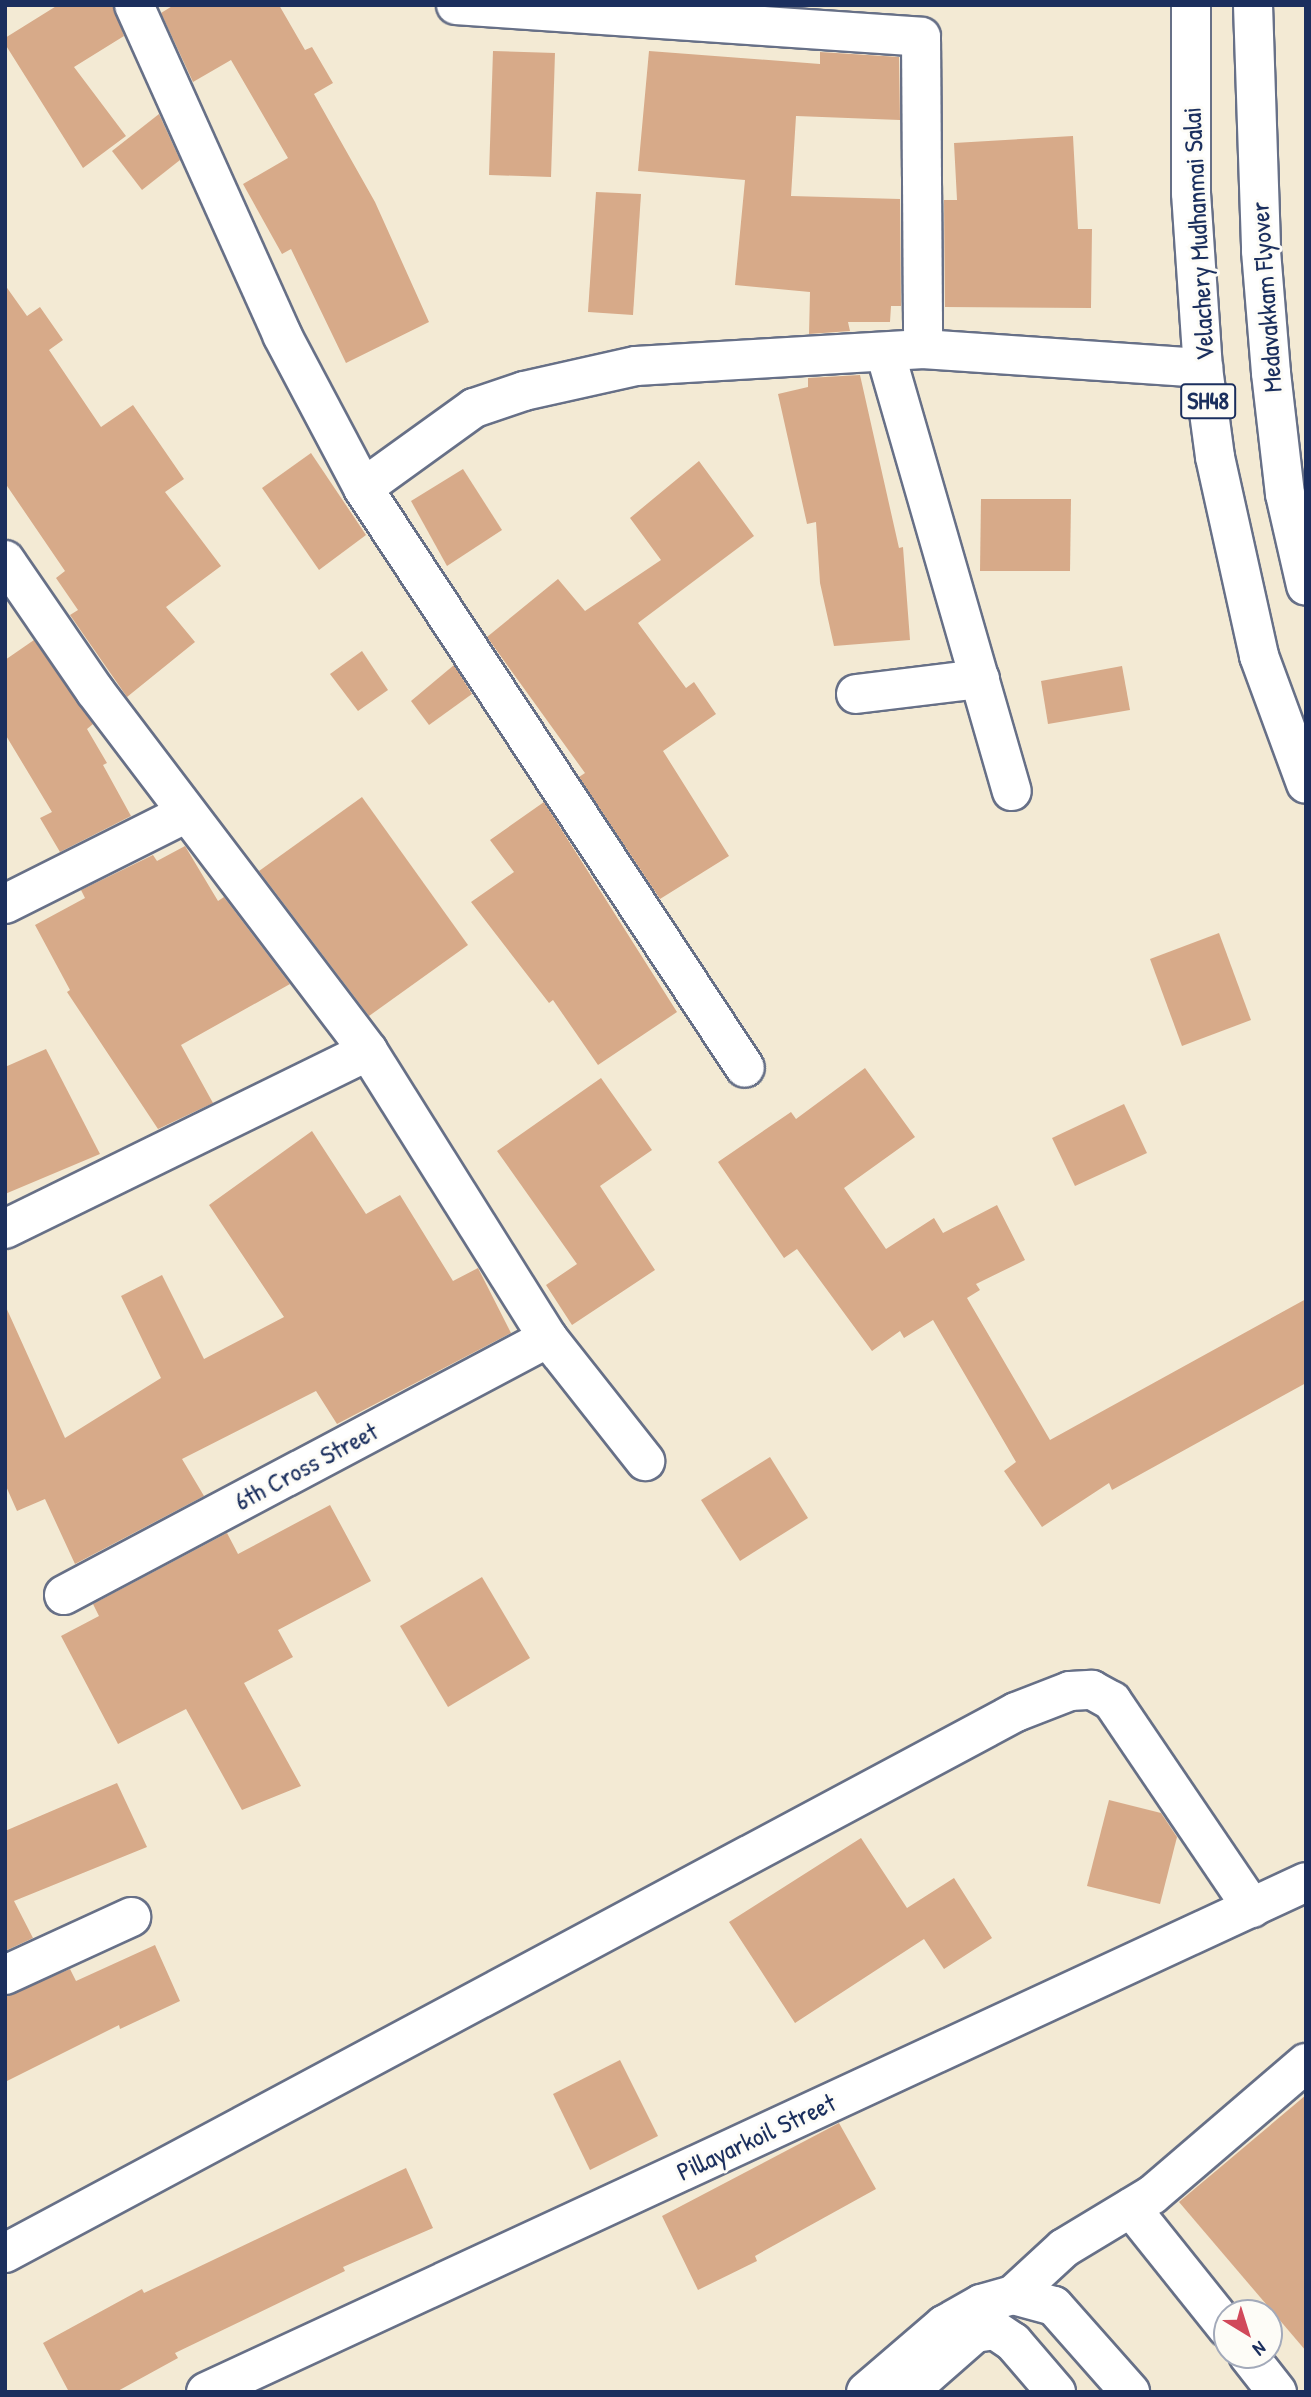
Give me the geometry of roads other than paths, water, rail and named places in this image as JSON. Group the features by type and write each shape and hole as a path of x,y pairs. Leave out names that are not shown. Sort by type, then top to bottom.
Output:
{"street":[{"path":"134,5 282,335 363,488 746,1068"},
{"path":"456,5 921,21 923,349"},
{"name":"Velachery Mudhanmai Salai","path":"1191,5 1191,193 1203,368 1215,457 1259,656 1306,784"},
{"name":"Medavakkam Flyover","path":"1253,5 1261,237 1271,373 1285,494 1306,586"},
{"path":"363,488 474,408 524,391 636,366 923,349 1203,368"},
{"path":"884,352 1012,790"},
{"path":"5,560 94,691 368,1051 548,1338 645,1461"},
{"path":"856,694 980,679"},
{"path":"5,904 187,813"},
{"path":"5,1229 368,1051"},
{"name":"6th Cross Street","path":"64,1595 548,1338"},
{"path":"5,2253 1016,1712 1070,1691 1092,1690 1112,1700 1252,1908"},
{"name":"Pillayarkoil Street","path":"206,2392 1306,1882"},
{"path":"5,1975 131,1917"},
{"path":"866,2392 944,2325 981,2304 1013,2295 1064,2248 1131,2208 1306,2063"},
{"path":"1131,2208 1213,2310"},
{"path":"1013,2295 1054,2306 1130,2392"},
{"path":"908,2392 975,2333 995,2330 1013,2342 1056,2392"},
{"path":"1259,2369 1277,2392"}]}
